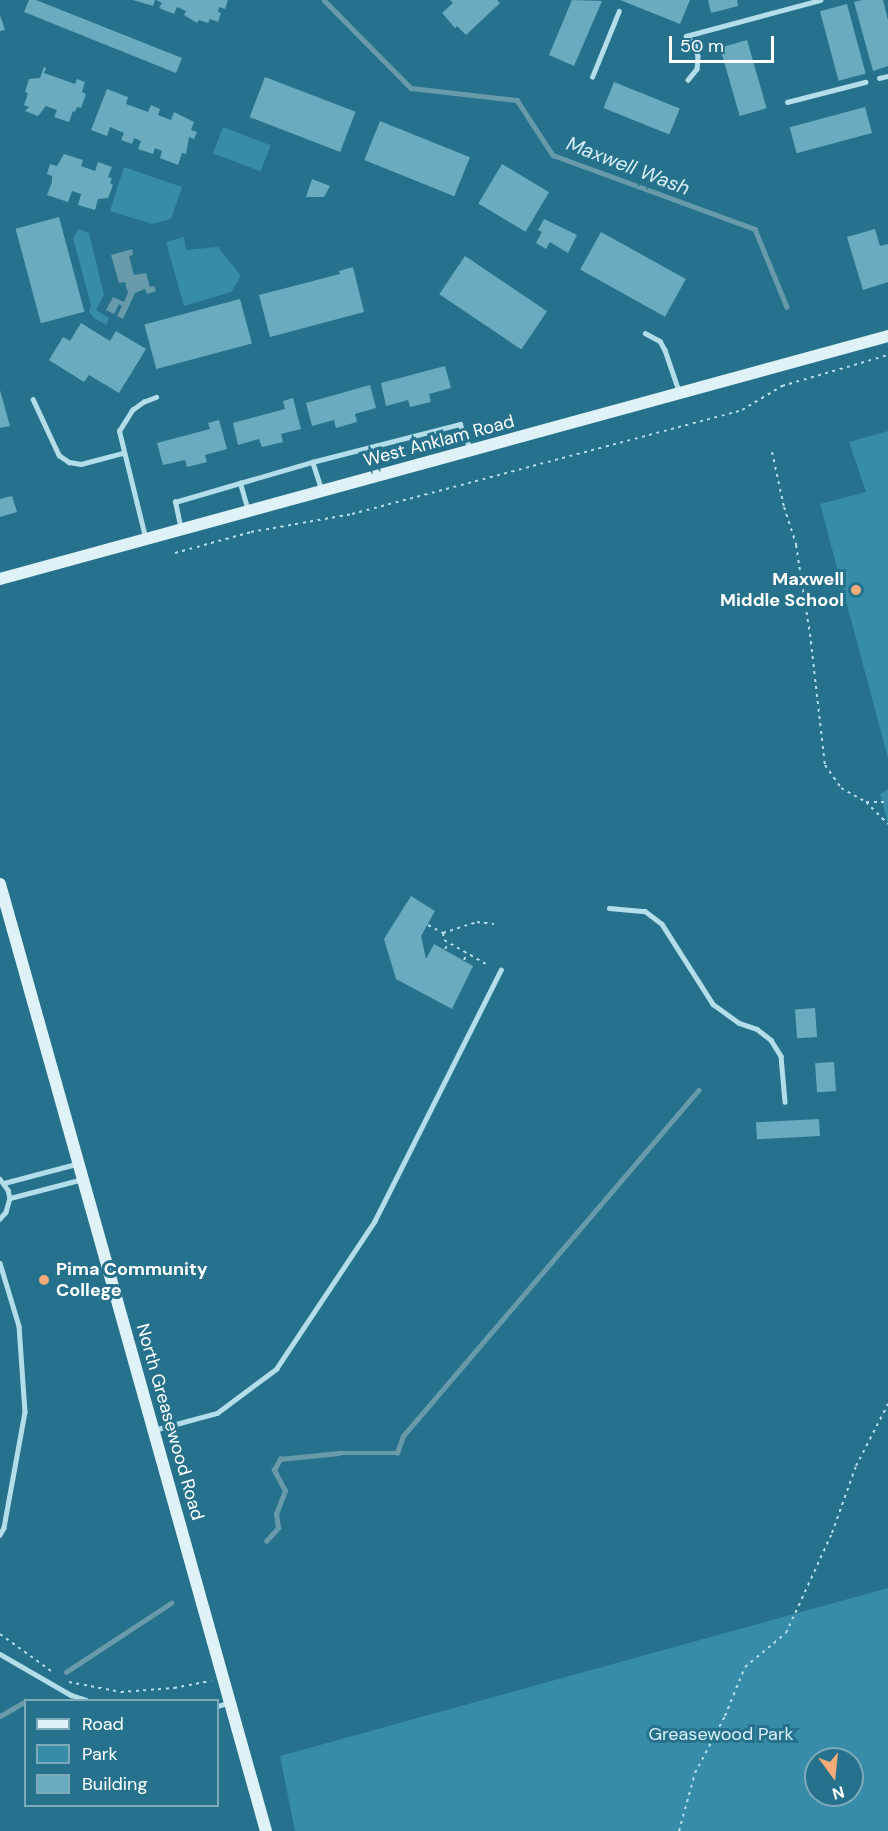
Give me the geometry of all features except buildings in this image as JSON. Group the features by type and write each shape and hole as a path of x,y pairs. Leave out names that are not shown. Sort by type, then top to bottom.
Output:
{"main road":[{"name":"West Anklam Road","path":"0,579 888,336"},
{"name":"North Greasewood Road","path":"0,884 223,1678 224,1704 266,1831"}],"lane":[{"path":"688,80 697,69 698,56 695,45 686,36 820,0"},
{"path":"592,77 619,11"},
{"path":"879,78 888,76"},
{"path":"787,102 865,82"},
{"path":"645,333 660,341 680,394"},
{"path":"145,540 119,431 124,421 143,402 156,398"},
{"path":"33,399 59,455 69,462 81,464 123,453"},
{"path":"181,530 175,502 312,462 460,424 471,451"},
{"path":"312,462 322,492"},
{"path":"240,483 248,512"},
{"path":"609,908 645,911 662,924 713,1004 739,1023 758,1029 771,1040 781,1056 785,1102"},
{"path":"153,1430 217,1413 276,1369 374,1222 501,969"},
{"path":"0,1219 6,1212 10,1198 2,1181 79,1164"},
{"path":"10,1198 83,1179"},
{"path":"0,1263 19,1326 25,1412 4,1528 0,1535"},
{"path":"0,1654 81,1699"}],"path":[{"path":"175,554 251,532 352,514 742,411 782,386 888,355"},
{"path":"772,452 784,507 796,545 810,634 825,765 841,788 866,802 888,824"},
{"path":"866,802 888,802"},
{"path":"442,933 477,922 494,924"},
{"path":"429,925 442,933 444,940 486,964"},
{"path":"445,949 449,943"},
{"path":"464,960 467,953"},
{"path":"679,1831 695,1773 725,1716 745,1667 786,1633 832,1533 856,1466 888,1404"},
{"path":"0,1634 56,1674"},
{"path":"65,1680 121,1692 174,1688 223,1678"}],"green space":[{"path":"223,127 271,145 261,171 213,153"},
{"path":"124,167 182,187 171,219 152,224 110,211"},
{"path":"79,229 89,233 104,295 96,310 109,318 106,325 89,312 91,305 73,238"},
{"path":"184,237 186,250 218,247 241,276 231,292 184,306 166,242"},
{"path":"888,431 888,758 820,504 866,492 849,442"},
{"path":"888,789 888,824 880,794"},
{"name":"Greasewood Park","path":"888,1588 888,1831 295,1831 280,1756"}],"shaded area":[{"path":"132,249 133,255 129,256 134,275 146,273 150,287 154,286 156,291 147,294 145,289 135,293 123,319 117,316 122,306 119,304 114,314 106,310 113,297 124,302 128,293 125,282 119,283 111,255"}],"waterway":[{"name":"Maxwell Wash","path":"324,0 411,88 517,100 553,155 755,229 787,307"},
{"path":"266,1541 278,1528 276,1514 285,1491 274,1470 280,1459 339,1453 397,1453 403,1436 699,1090"},
{"path":"66,1672 171,1603"},
{"path":"0,1716 24,1702"}],"place":[{"name":"Maxwell Middle School","path":"856,590"},
{"name":"Pima Community College","path":"44,1280"}]}
